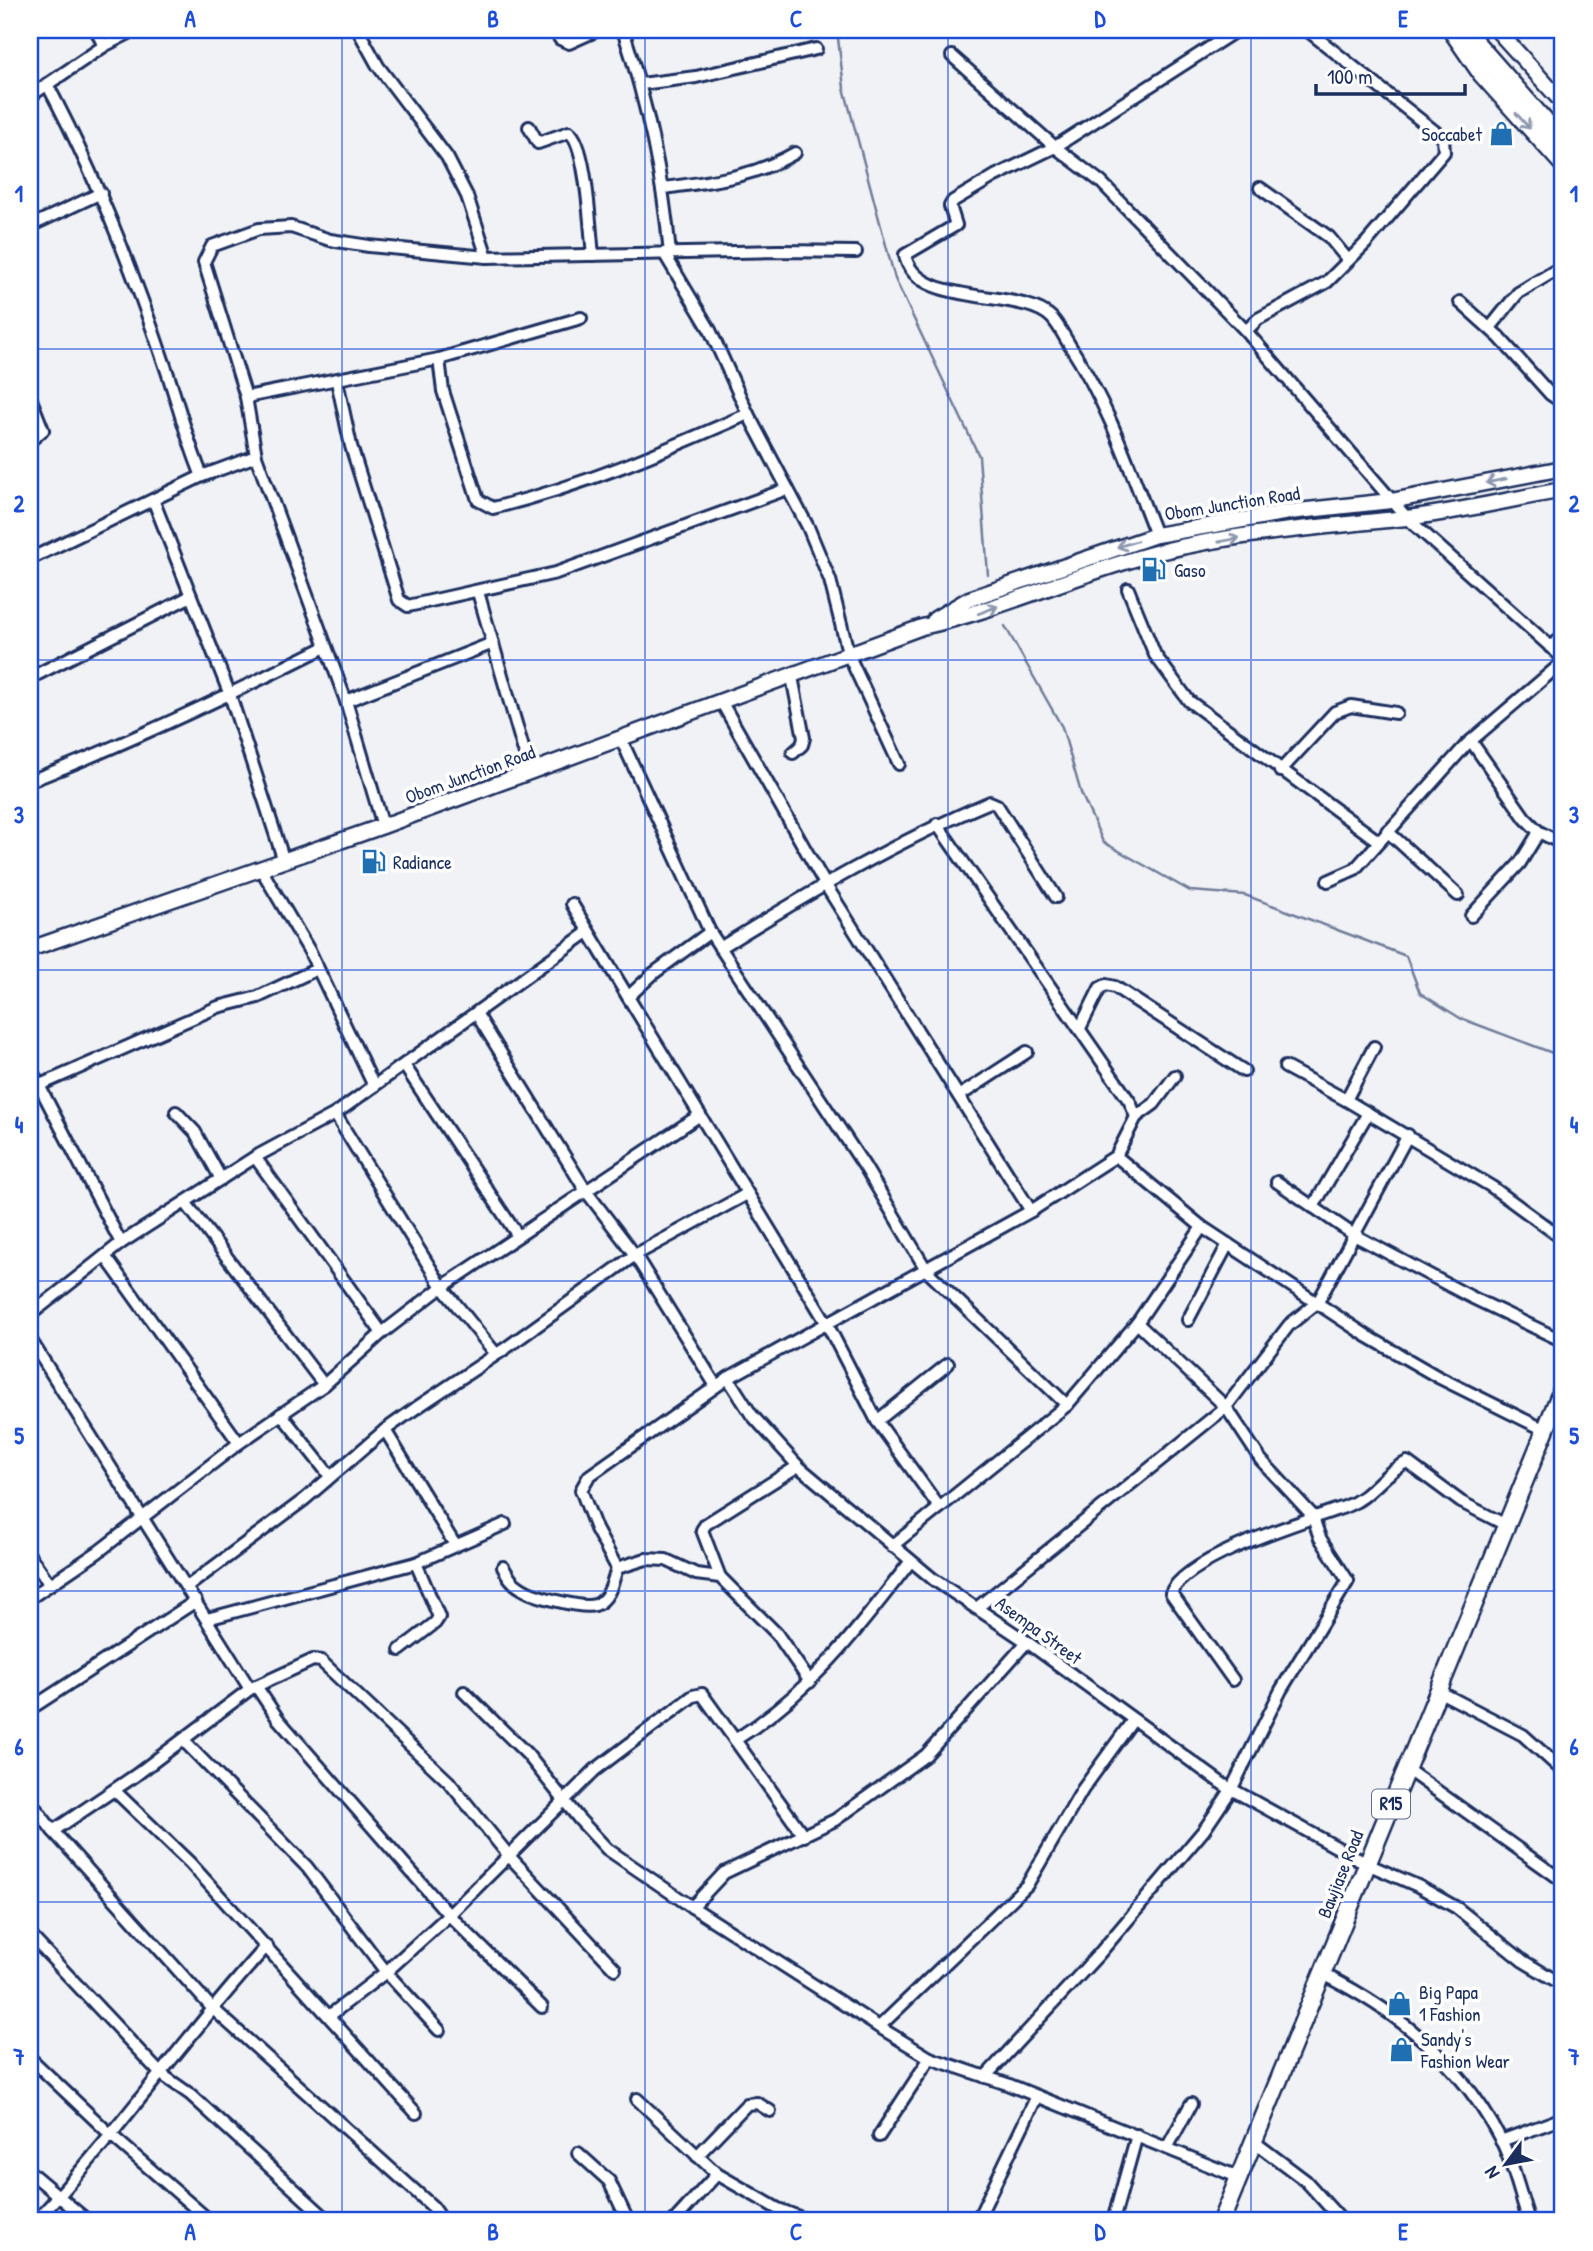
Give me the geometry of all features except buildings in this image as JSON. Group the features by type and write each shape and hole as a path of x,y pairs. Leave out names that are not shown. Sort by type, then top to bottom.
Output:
{"highway":[{"path":"1463,30 1563,125"},
{"path":"1479,30 1496,59 1563,144"}],"main road":[{"path":"1450,30 1481,75 1563,166"},
{"path":"1497,30 1563,103"},
{"name":"Obom Junction Road","path":"30,949 383,826 722,703 922,627 969,599 1157,535 1289,512 1391,501 1563,468"},
{"name":"Obom Junction Road","path":"922,627 976,615 1085,574 1161,552 1280,531 1407,518 1563,490"},
{"name":"Bawjiase Road","path":"1221,2221 1563,1387"}],"street":[{"path":"96,30 104,46"},
{"path":"30,96 104,46 135,30"},
{"path":"358,30 379,66 447,157 467,196 486,257"},
{"path":"554,30 560,39 569,43 598,30"},
{"path":"623,30 641,84 664,188 667,253 710,330 830,580 849,656 899,764"},
{"path":"1157,535 1096,386 1051,318 1026,306 948,290 923,279 906,260 909,251 956,225 950,206 953,201 1055,146 1237,30"},
{"path":"1245,331 1267,314 1321,288 1444,152 1446,145 1443,138 1411,110 1307,30"},
{"path":"641,84 709,75 816,49"},
{"path":"951,56 1101,182 1245,331 1407,518 1563,660 1471,741 1378,841 1356,869 1328,881"},
{"path":"47,84 88,162 101,193 164,361 184,433 202,476"},
{"path":"529,127 538,142 569,132 575,137 585,180 593,254"},
{"path":"664,188 742,176 767,169 796,153"},
{"path":"1260,188 1329,237 1348,260"},
{"path":"30,226 101,193"},
{"path":"383,826 346,701 256,456 246,397 204,261 212,246 259,229 291,228 330,240 369,246 486,257 856,252"},
{"path":"1490,328 1518,293 1563,266"},
{"path":"1461,302 1490,328 1550,394 1556,398 1563,395"},
{"path":"246,397 439,359 580,318"},
{"path":"439,359 443,391 478,500 493,508 555,493 612,474 748,414"},
{"path":"337,381 351,446 399,600 408,606 556,573 787,489"},
{"path":"30,397 43,430 30,441"},
{"path":"30,559 154,502 202,476 256,456"},
{"path":"154,502 189,597 230,695 284,861"},
{"path":"1128,589 1155,655 1189,701 1378,841"},
{"path":"478,592 530,772"},
{"path":"30,678 189,597"},
{"path":"1550,647 1563,637"},
{"path":"346,701 493,643"},
{"path":"30,781 83,762 230,695 325,647"},
{"path":"792,677 804,738 802,745 793,753"},
{"path":"722,703 825,884 1031,1211"},
{"path":"1280,771 1335,712 1351,706 1396,713"},
{"path":"621,739 710,932 865,1167 927,1271 1067,1405"},
{"path":"1471,741 1525,818 1539,832 1563,844"},
{"path":"720,948 825,884 937,824 990,802 997,805 1056,897"},
{"path":"937,824 1117,1080 1136,1117"},
{"path":"1387,831 1458,895"},
{"path":"1471,916 1520,863 1539,832"},
{"path":"261,869 317,969 374,1086"},
{"path":"572,904 826,1322 877,1420 939,1507"},
{"path":"30,1315 121,1243 256,1157 335,1114 588,932"},
{"path":"628,996 654,973 710,932"},
{"path":"40,1085 218,1006 258,997 317,969"},
{"path":"1080,1028 1100,988 1106,985 1115,987 1244,1071"},
{"path":"476,1013 586,1191 635,1255 716,1387"},
{"path":"1346,1100 1374,1046"},
{"path":"959,1096 1027,1052"},
{"path":"404,1065 518,1236"},
{"path":"1285,1067 1408,1135 1492,1186 1563,1239"},
{"path":"30,1068 121,1243"},
{"path":"503,1567 512,1581 523,1590 542,1598 582,1605 595,1605 603,1600 612,1586 617,1568 596,1529 581,1490 589,1476 728,1378 826,1322 927,1271 1031,1211 1116,1156 1136,1117 1154,1104 1175,1076"},
{"path":"176,1112 195,1132 221,1179"},
{"path":"1313,1208 1368,1113"},
{"path":"335,1114 442,1287 496,1354"},
{"path":"30,1598 98,1552 239,1443 324,1385 382,1333 442,1287 699,1115"},
{"path":"978,1608 1226,1407 1289,1325 1318,1302 1408,1135"},
{"path":"1116,1156 1202,1227 1367,1336 1438,1377 1545,1430"},
{"path":"256,1157 382,1333"},
{"path":"1276,1182 1354,1235 1471,1297 1563,1341"},
{"path":"187,1587 305,1499 385,1430 635,1255 747,1194"},
{"path":"185,1202 324,1385"},
{"path":"892,1546 1067,1405 1137,1323 1202,1227"},
{"path":"1188,1320 1228,1244"},
{"path":"105,1256 239,1443"},
{"path":"985,2077 1100,1954 1204,1830 1231,1790 1281,1690 1348,1581 1320,1538 1312,1515 1261,1460 1226,1407 1137,1323"},
{"path":"30,1339 253,1688 449,1915 542,2007"},
{"path":"877,1420 948,1364"},
{"name":"Asempa Street","path":"728,1378 751,1414 798,1466 910,1562 1027,1642 1231,1790 1367,1864 1418,1886 1457,1908 1523,1961 1563,1984"},
{"path":"281,1414 330,1476"},
{"path":"385,1430 454,1545"},
{"path":"1233,1680 1175,1603 1171,1593 1175,1584 1227,1552 1312,1515 1348,1505 1371,1493 1399,1466 1408,1462 1461,1502 1506,1525"},
{"path":"798,1466 706,1524 702,1530 720,1577 777,1634 810,1682"},
{"path":"207,1619 416,1563 505,1524"},
{"path":"30,1556 50,1583"},
{"path":"617,1568 646,1559 666,1560 696,1574 720,1577"},
{"path":"735,1741 768,1718 810,1682 847,1645 910,1562"},
{"path":"400,1650 439,1617 416,1563"},
{"path":"30,1709 196,1601"},
{"path":"692,1908 724,1872 835,1820 926,1755 1027,1642"},
{"path":"53,1832 253,1688 313,1660 321,1661 449,1782 510,1857 615,1969"},
{"path":"1438,1691 1523,1735 1563,1770"},
{"path":"464,1692 527,1754 607,1849 692,1908 879,2027 930,2058 1037,2096 1238,2177"},
{"path":"329,2016 386,1972 449,1915 595,1770 693,1696 702,1694 804,1836"},
{"path":"879,2027 1027,1885 1083,1789 1133,1720"},
{"path":"183,1740 307,1867 386,1972 439,2030"},
{"path":"1405,1768 1563,1881"},
{"path":"114,1790 190,1863 416,2113"},
{"path":"30,1801 53,1832 211,2007 433,2207 438,2214 438,2221"},
{"path":"30,1934 161,2074 191,2095 329,2221"},
{"path":"36,2221 161,2074 211,2007 267,1946"},
{"path":"1323,1974 1369,1996 1420,2036 1468,2087 1501,2141 1529,2221"},
{"path":"30,2057 111,2135 210,2221"},
{"path":"879,2136 930,2058"},
{"path":"977,2221 1037,2096"},
{"path":"637,2099 717,2174 778,2209 809,2221"},
{"path":"697,2156 747,2104 757,2103 770,2111"},
{"path":"1167,2148 1191,2104"},
{"path":"1501,2141 1563,2118"},
{"path":"1113,2221 1137,2135"},
{"path":"1253,2141 1306,2181 1342,2221"},
{"path":"578,2153 609,2181 628,2221"},
{"path":"30,2172 88,2221"},
{"path":"674,2221 717,2174"}],"waterway":[{"path":"837,30 844,88 895,279 979,456 988,575"},
{"path":"1005,626 1062,727 1081,793 1103,842 1190,891 1245,895 1406,956 1420,993 1460,1018 1563,1057"}],"place":[{"name":"Soccabet","path":"1502,134"},
{"name":"Gaso","path":"1154,570"},
{"name":"Radiance","path":"373,862"},
{"name":"Big Papa 1 Fashion","path":"1399,2003"},
{"name":"Sandy's Fashion Wear","path":"1401,2050"}]}
